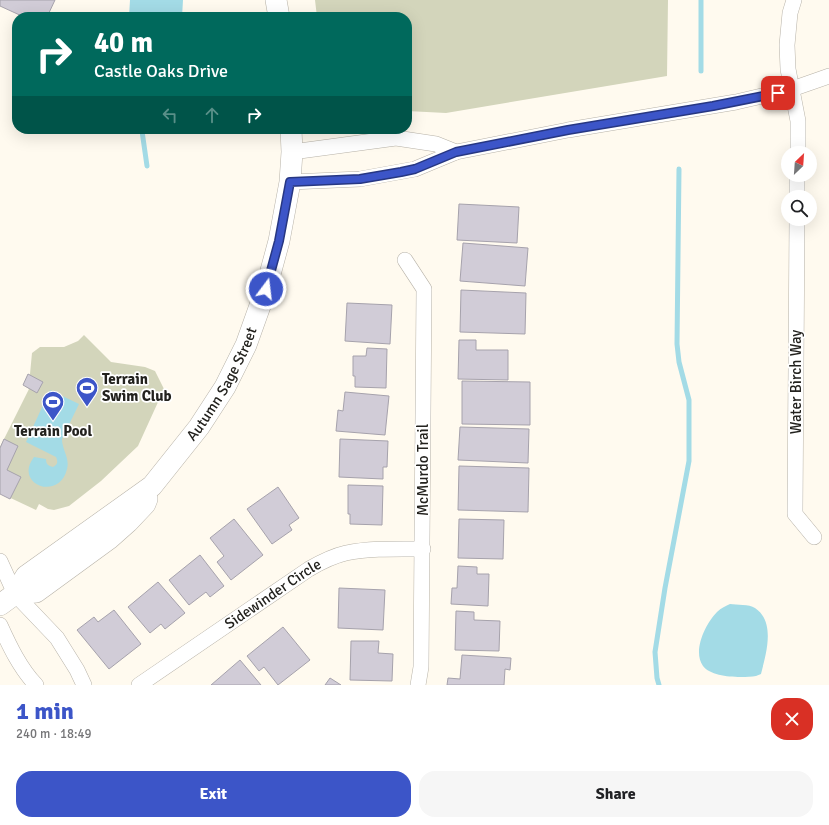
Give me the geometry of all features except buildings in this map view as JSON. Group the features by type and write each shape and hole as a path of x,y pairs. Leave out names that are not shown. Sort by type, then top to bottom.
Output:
{"street":[{"path":"276,0 277,12"},
{"path":"794,0 790,13 787,45 788,69 798,121 798,146"},
{"path":"290,182 360,179 415,169 456,152 568,130 713,106 792,89 829,76"},
{"name":"Autumn Sage Street","path":"7,599 26,576 152,486 199,427 225,387 246,345 266,289 279,241 290,182 292,152 291,134"},
{"path":"292,152 396,138 436,144 456,152"},
{"name":"Water Birch Way","path":"797,226 795,514 814,537"},
{"name":"McMurdo Trail","path":"405,260 424,288 423,549 421,667 418,685"},
{"name":"Sidewinder Circle","path":"139,685 309,568 325,560 345,553 366,550 423,549"},
{"path":"0,561 7,599 57,638 84,685"},
{"path":"0,625 27,675 36,685"}],"green space":[{"path":"315,0 668,0 667,76 446,113 412,111 412,12 316,12"},
{"name":"Terrain Swim Club","path":"84,335 111,362 145,367 155,371 164,389 138,446 101,481 69,506 54,510 48,509 39,504 36,510 0,493 0,447 29,389 25,386 30,374 32,353 40,347 64,347 78,341"}],"water":[{"path":"130,0 183,0 182,12 129,12"},
{"name":"Terrain Pool","path":"50,390 79,404 62,439 67,458 67,469 62,479 56,485 48,487 40,486 33,481 29,475 29,467 34,457 46,459 46,462 53,467 57,463 56,457 26,442"},
{"path":"730,604 746,605 755,608 766,621 768,639 761,674 743,677 720,675 707,670 700,660 700,645 705,630 717,612"}],"waterway":[{"path":"701,0 701,71"},
{"path":"142,134 147,166"},
{"path":"659,685 655,652 665,588 689,461 689,400 679,362 677,344 679,169"}],"place":[{"name":"Terrain Swim Club","path":"87,408"},
{"name":"Terrain Pool","path":"53,422"}],"route":[{"path":"266,289 279,241 290,182 360,179 401,172 415,169 456,152 568,130 736,102 778,93"}]}
